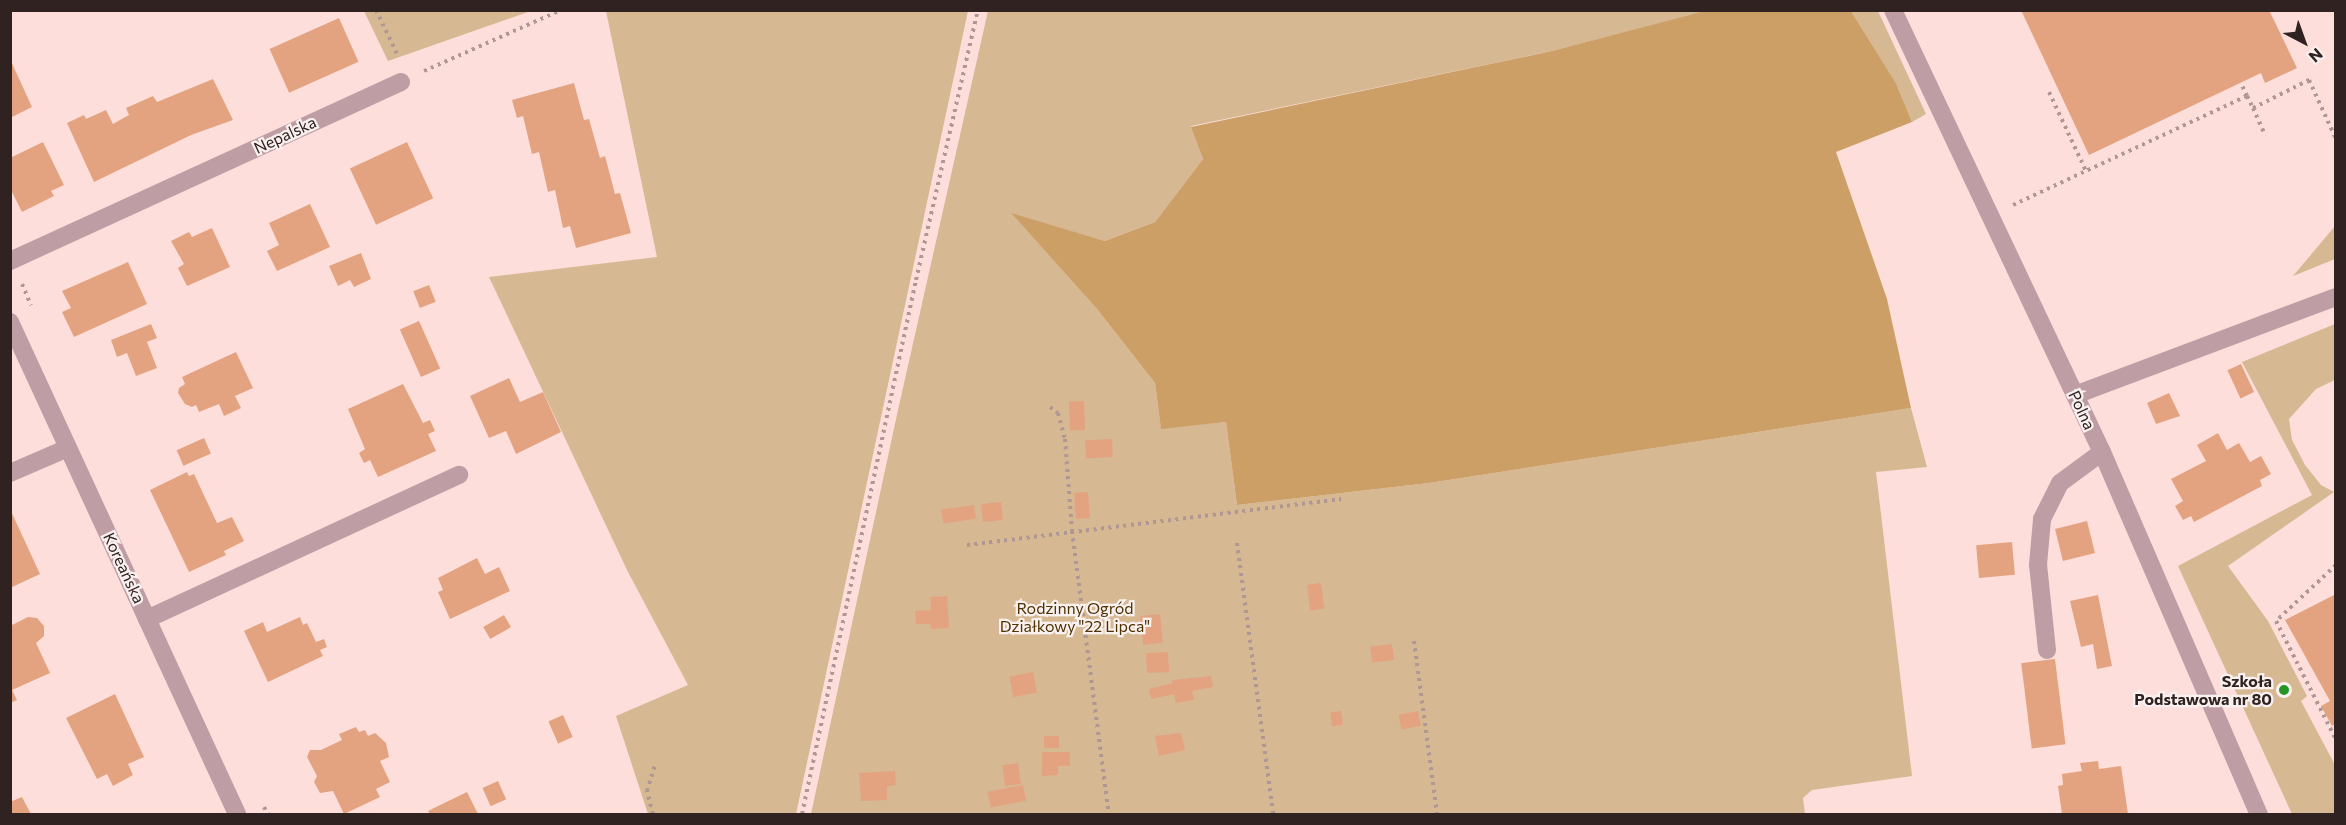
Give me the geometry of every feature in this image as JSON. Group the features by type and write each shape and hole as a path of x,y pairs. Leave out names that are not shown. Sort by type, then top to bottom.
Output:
{"street":[{"name":"Polna","path":"1893,10 2102,453 2259,814"},
{"name":"Nepalska","path":"10,261 404,80"},
{"path":"2075,395 2336,297"},
{"name":"Koreańska","path":"10,322 237,814"},
{"path":"10,474 68,448"},
{"path":"2047,650 2038,565 2042,519 2060,483 2102,453"},
{"path":"147,619 459,475"}],"path":[{"path":"376,10 404,80 561,10"},
{"path":"802,814 916,280 978,10"},
{"path":"2253,108 2309,80 2336,139"},
{"path":"2241,83 2265,135"},
{"path":"2049,92 2086,171"},
{"path":"2007,208 2247,96"},
{"path":"1050,407 1058,413 1065,439 1072,531 1109,814"},
{"path":"967,545 1341,500"},
{"path":"1237,543 1273,814"},
{"path":"2336,565 2276,621 2336,740"},
{"path":"1414,641 1437,814"},
{"path":"653,814 647,791 655,765"},
{"path":"641,793 647,791"}],"green space":[{"path":"364,11 531,11 388,61"},
{"path":"606,11 968,11 796,814 648,814 616,716 688,685 627,570 489,277 657,257"},
{"name":"Rodzinny Ogród Działkowy \"22 Lipca\"","path":"988,11 1709,11 1552,51 1191,126 1203,159 1155,222 1105,241 1012,214 1097,309 1155,383 1161,428 1226,422 1237,505 1429,483 1911,408 1927,467 1876,472 1912,776 1812,790 1803,798 1805,814 811,814 898,410"},
{"path":"1851,11 1878,11 1926,114 1912,122 1896,83"},
{"path":"2335,226 2335,259 2293,276"},
{"path":"2335,324 2335,380 2316,389 2289,419 2292,440 2305,465 2321,485 2334,492 2228,566 2268,621 2307,696 2301,701 2335,765 2335,814 2292,814 2178,566 2312,495 2242,362"}],"shaded area":[{"path":"1709,10 1851,11 1896,83 1912,122 1836,152 1887,299 1911,408 1429,483 1237,505 1226,422 1161,429 1155,383 1097,309 1011,213 1105,241 1155,222 1203,159 1191,127 1552,51"}],"building":[{"path":"2021,10 2269,10 2297,68 2265,83 2261,73 2089,155"},
{"path":"339,18 359,62 289,93 270,49"},
{"path":"10,59 32,107 10,118"},
{"path":"213,79 233,120 191,135 94,182 67,123 84,115 86,119 106,110 113,124 129,115 126,108 153,96 157,102"},
{"path":"574,83 584,120 589,119 600,158 605,156 615,194 620,193 631,233 576,248 570,226 563,228 555,190 548,192 539,152 532,154 523,116 517,118 512,100"},
{"path":"43,142 64,185 51,191 54,196 22,212 10,188 10,158"},
{"path":"407,142 433,198 376,225 350,169"},
{"path":"310,204 330,247 277,271 267,251 279,245 269,223"},
{"path":"212,228 230,267 187,286 178,268 184,264 171,241 189,232 192,237"},
{"path":"361,253 371,279 354,287 350,280 338,286 329,266"},
{"path":"128,262 147,304 74,337 62,312 71,308 62,291"},
{"path":"429,285 436,302 420,308 413,291"},
{"path":"419,321 440,369 421,377 400,330"},
{"path":"151,324 157,338 147,342 157,368 136,376 127,353 117,357 111,340"},
{"path":"236,352 253,388 235,396 241,408 224,416 219,404 199,412 196,405 192,407 185,404 178,393 179,388 185,384 182,377"},
{"path":"2241,364 2254,392 2241,398 2227,370"},
{"path":"509,378 520,402 543,392 561,432 516,454 506,431 489,438 470,396"},
{"path":"403,384 423,423 430,420 435,431 428,434 436,451 378,477 370,460 364,463 359,453 365,449 348,409"},
{"path":"2169,393 2180,416 2156,424 2147,403"},
{"path":"1084,401 1085,430 1070,431 1069,402"},
{"path":"2218,433 2227,450 2239,443 2250,462 2261,456 2271,474 2260,480 2262,486 2194,522 2191,516 2183,520 2175,506 2183,501 2171,479 2206,461 2197,445"},
{"path":"204,438 211,454 184,466 177,450"},
{"path":"1112,439 1113,457 1086,458 1085,440"},
{"path":"187,472 189,476 194,474 217,523 232,517 244,541 224,551 226,555 189,572 150,490"},
{"path":"1088,492 1090,518 1076,519 1074,493"},
{"path":"1001,502 1003,520 983,522 981,504"},
{"path":"974,505 976,519 943,523 941,510"},
{"path":"10,509 40,574 10,588"},
{"path":"2087,521 2095,553 2063,561 2055,529"},
{"path":"2012,542 2015,575 1979,578 1976,545"},
{"path":"477,558 485,574 499,567 510,591 450,619 438,592 443,590 438,578"},
{"path":"1321,583 1324,609 1310,611 1307,585"},
{"path":"2336,594 2336,723 2332,726 2321,706 2330,701 2285,620"},
{"path":"2098,595 2112,666 2097,669 2093,644 2081,647 2070,601"},
{"path":"947,596 949,628 931,629 930,624 916,624 915,611 931,610 930,597"},
{"path":"1160,614 1163,643 1143,645 1140,616"},
{"path":"504,615 511,627 490,639 483,627"},
{"path":"28,617 37,618 44,626 44,636 36,643 50,673 12,690 17,700 10,703 10,626"},
{"path":"300,617 303,625 307,623 316,642 324,639 327,647 320,650 323,656 268,682 244,631 263,622 267,632"},
{"path":"1392,644 1394,660 1372,663 1370,647"},
{"path":"1168,652 1169,672 1147,673 1146,653"},
{"path":"2055,659 2065,744 2032,749 2021,663"},
{"path":"1033,672 1037,693 1013,697 1009,677"},
{"path":"1211,676 1213,687 1192,691 1194,700 1176,703 1174,694 1151,699 1149,689 1173,683 1172,680"},
{"path":"115,694 144,757 128,764 133,775 113,786 107,774 97,779 66,718"},
{"path":"1341,711 1343,725 1332,726 1330,713"},
{"path":"1418,711 1421,726 1401,730 1398,715"},
{"path":"563,715 573,737 558,743 548,722"},
{"path":"356,727 359,732 365,730 368,736 375,733 386,743 389,757 380,761 390,782 376,789 380,797 344,814 333,791 320,793 314,782 317,776 307,757 310,750 321,750 342,740 339,734"},
{"path":"1181,733 1185,750 1159,756 1155,736"},
{"path":"1044,736 1059,736 1059,748 1044,748"},
{"path":"1042,752 1070,752 1070,766 1058,766 1058,775 1042,776"},
{"path":"2098,761 2099,769 2121,766 2128,814 2062,814 2058,786 2063,785 2062,774 2082,771 2080,763"},
{"path":"1018,763 1021,784 1005,786 1002,765"},
{"path":"895,771 896,785 887,786 887,800 861,801 859,773"},
{"path":"498,781 506,799 491,806 482,788"},
{"path":"1023,785 1026,801 991,808 988,792"},
{"path":"467,792 478,814 430,814 428,811"},
{"path":"22,797 31,814 10,814 10,802"}],"place":[{"name":"Szkoła Podstawowa nr 80","path":"2284,690"}]}
